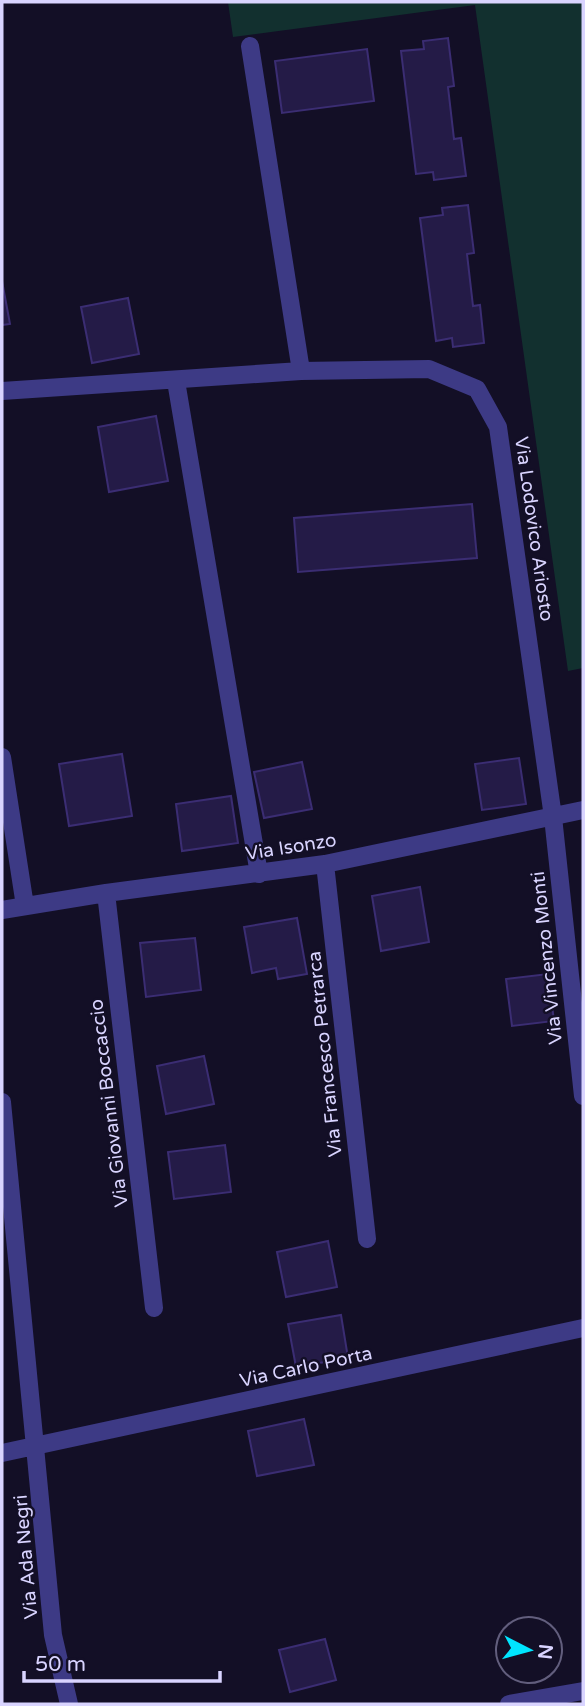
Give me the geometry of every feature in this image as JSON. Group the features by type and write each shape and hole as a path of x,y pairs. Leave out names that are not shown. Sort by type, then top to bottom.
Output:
{"street":[{"path":"250,46 301,371"},
{"name":"Via Lodovico Ariosto","path":"2,391 301,371 429,369 477,389 498,427 553,817"},
{"path":"176,381 259,874"},
{"path":"2,757 25,906"},
{"name":"Via Isonzo","path":"2,910 106,893 325,864 583,810"},
{"name":"Via Vincenzo Monti","path":"553,817 583,1096"},
{"name":"Via Francesco Petrarca","path":"325,864 367,1238"},
{"name":"Via Giovanni Boccaccio","path":"106,893 154,1308"},
{"name":"Via Ada Negri","path":"2,1102 53,1635 69,1704"},
{"name":"Via Carlo Porta","path":"37,1446 583,1328"},
{"path":"2,1453 37,1446"},
{"path":"509,1704 583,1691"}],"green space":[{"path":"228,2 583,2 583,668 568,671 475,5 233,37"}],"building":[{"path":"448,38 454,86 448,87 454,139 461,138 466,176 434,180 433,172 416,174 401,51 424,49 423,41"},
{"path":"367,49 374,101 282,113 275,61"},
{"path":"468,205 474,253 467,254 473,306 480,305 484,343 453,347 452,338 436,341 420,218 443,215 442,208"},
{"path":"2,281 10,324 2,325"},
{"path":"128,298 139,354 92,363 81,307"},
{"path":"156,416 168,481 109,492 98,427"},
{"path":"472,504 477,558 298,572 294,518"},
{"path":"122,754 132,816 69,826 59,764"},
{"path":"519,758 526,804 482,810 475,764"},
{"path":"302,762 312,809 264,818 254,772"},
{"path":"231,796 238,843 182,851 176,804"},
{"path":"420,887 429,942 381,951 372,896"},
{"path":"297,918 307,974 278,979 276,968 252,973 244,927"},
{"path":"195,938 201,990 146,997 140,943"},
{"path":"548,974 554,1021 512,1026 506,979"},
{"path":"204,1056 214,1104 166,1114 157,1066"},
{"path":"225,1145 231,1192 174,1199 168,1152"},
{"path":"328,1241 337,1287 286,1297 277,1252"},
{"path":"341,1315 348,1358 296,1367 288,1324"},
{"path":"304,1419 314,1465 257,1476 248,1431"},
{"path":"325,1639 336,1680 290,1692 279,1650"}]}
